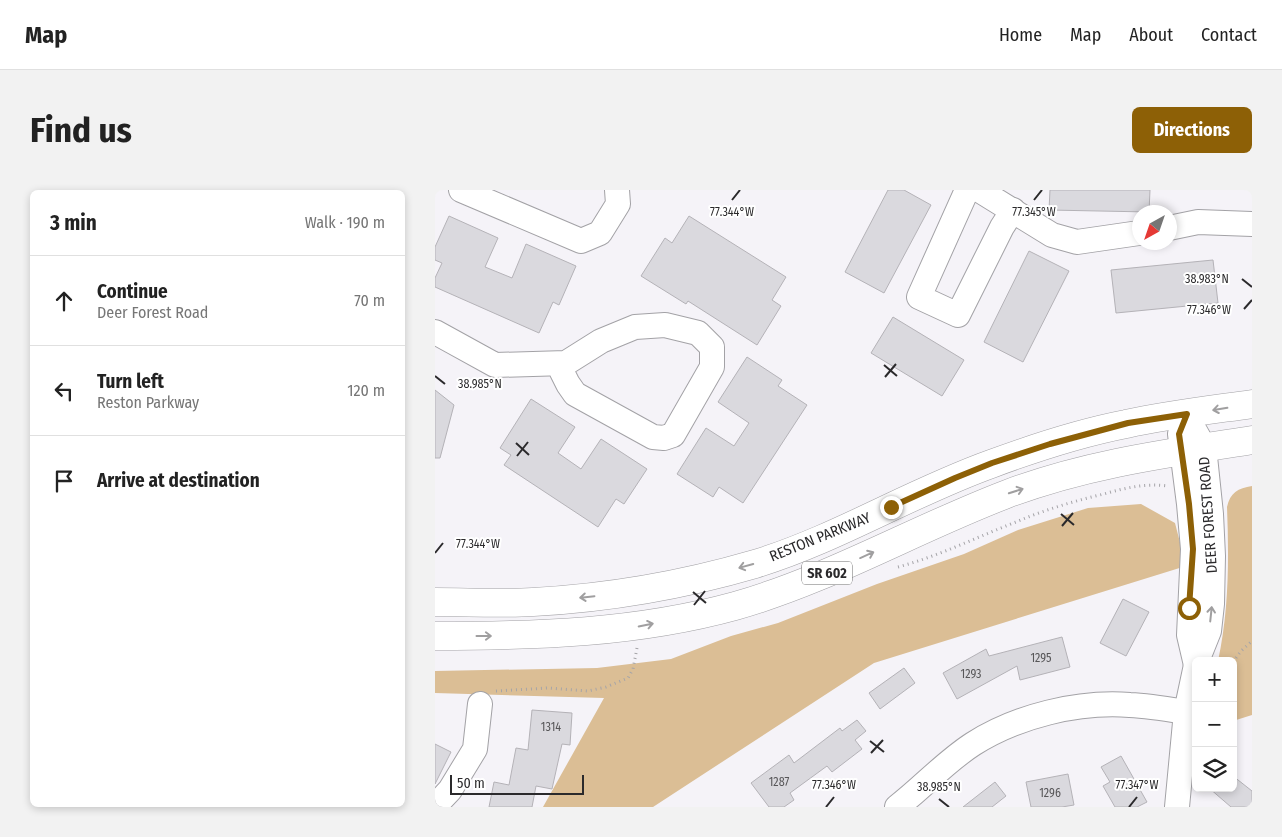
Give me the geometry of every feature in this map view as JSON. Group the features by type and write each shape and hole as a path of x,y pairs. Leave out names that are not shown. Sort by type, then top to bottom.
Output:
{"main road":[{"name":"RESTON PARKWAY","path":"435,602 533,602 632,593 694,580 755,564 798,549 992,463 1097,430 1128,423 1252,404"},
{"name":"SR 602","path":"435,636 511,636 577,633 642,626 708,613 767,595 827,573 1008,494 1091,468 1252,440"}],"street":[{"path":"461,190 498,197 581,241 600,233 617,204 617,190"},
{"path":"967,190 919,297 958,315 1013,210"},
{"path":"979,190 1052,235 1077,242 1132,234"},
{"path":"1177,226 1198,222 1252,224"},
{"path":"435,332 495,365 566,363 601,341 635,328 665,325 697,334 712,347 712,367 673,435 664,438 653,437 575,394 558,364"},
{"name":"DEER FOREST ROAD","path":"1187,414 1179,434 1193,449 1211,514 1213,556 1212,604 1209,631 1199,657"},
{"name":"DEER FOREST ROAD","path":"1193,449 1189,504 1193,549 1189,635 1194,657"},
{"name":"DEER FOREST ROAD","path":"1177,807 1186,712 1192,684"},
{"path":"435,806 450,790 475,750 480,704"},
{"path":"897,807 973,744 1002,728 1029,718 1062,710 1128,704 1186,712"}],"path":[{"path":"1236,657 1241,650 1252,641"},
{"path":"480,704 491,691 548,688 588,691 606,687 628,678 633,669 637,647"}],"shaded area":[{"path":"1252,486 1252,715 1237,720 1237,657 1219,657 1227,584 1227,507 1230,498 1235,492"},
{"path":"1141,504 1175,523 1186,566 874,663 653,807 543,807 604,698 435,693 435,671 597,668 671,659 731,636 778,623 877,584 964,554 1018,530 1088,508"}],"building":[{"path":"888,190 904,190 931,205 884,293 845,272"},
{"path":"1050,190 1150,190 1149,205 1132,205 1132,212 1049,210"},
{"path":"449,216 498,238 485,267 512,278 526,244 576,266 559,305 553,302 539,333 435,287 435,278 442,263 435,260 435,247"},
{"path":"689,216 786,277 772,300 781,306 757,345 688,301 686,304 641,276 665,238 672,243"},
{"path":"1029,251 1069,271 1023,362 984,342"},
{"path":"1213,260 1218,303 1116,313 1111,270"},
{"path":"893,317 964,360 942,396 871,353"},
{"path":"747,357 782,380 778,386 807,405 743,503 719,487 713,497 677,474 706,428 734,446 749,423 718,402"},
{"path":"435,390 454,405 440,458 435,458"},
{"path":"531,399 575,427 558,453 581,469 601,439 647,469 624,504 616,499 598,527 504,465 511,455 500,448"},
{"path":"1123,599 1149,612 1126,656 1100,643"},
{"path":"1062,637 1070,667 1020,680 1017,666 957,699 943,673 986,649 989,656"},
{"path":"904,668 915,683 880,709 869,693"},
{"path":"532,710 572,713 570,745 562,744 552,789 536,786 532,807 489,807 494,782 509,785 516,748 528,750"},
{"path":"857,720 866,731 855,740 862,749 832,772 827,766 790,793 794,800 784,807 769,807 751,783 789,755 794,763 840,728 842,731"},
{"path":"435,744 451,752 435,784"},
{"path":"1121,756 1147,802 1137,807 1115,807 1103,786 1110,782 1101,767"},
{"path":"1068,774 1074,805 1031,807 1026,782"},
{"path":"1237,779 1252,791 1252,807 1231,807 1214,792 1237,792"},
{"path":"995,782 1006,796 992,807 963,807"}],"route":[{"path":"891,507 992,463 1050,444 1128,423 1187,414 1179,434 1193,549 1189,608"}]}
